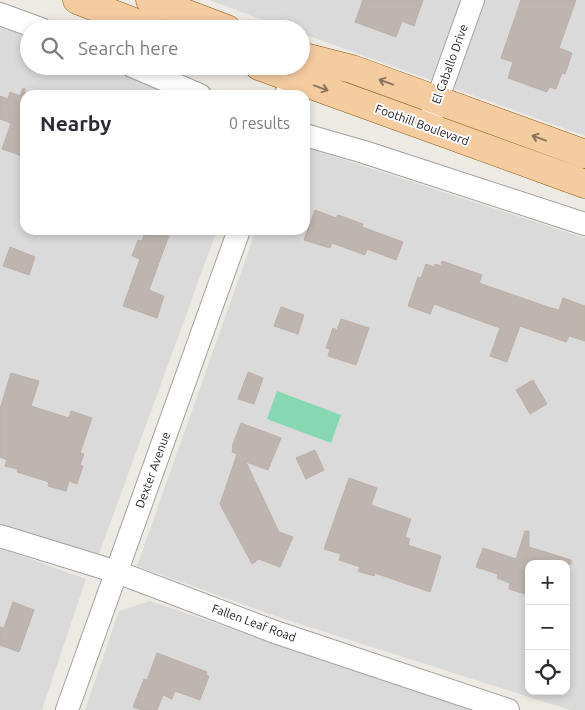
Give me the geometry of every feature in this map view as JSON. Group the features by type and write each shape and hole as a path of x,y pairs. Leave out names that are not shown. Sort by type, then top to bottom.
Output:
{"main road":[{"path":"77,0 129,20"},
{"path":"162,9 198,20"},
{"name":"Foothill Boulevard","path":"310,73 352,69 585,154"},
{"name":"Foothill Boulevard","path":"297,75 427,127 585,184"}],"street":[{"name":"El Caballo Drive","path":"427,127 473,0"},
{"path":"0,14 20,21"},
{"path":"153,75 188,90"},
{"path":"310,136 585,224"},
{"name":"Dexter Avenue","path":"68,710 237,235"},
{"name":"Fallen Leaf Road","path":"0,536 116,572 275,632 508,710"}],"shaded area":[{"path":"209,0 585,0 585,136 310,36 310,20 263,20"},
{"path":"0,20 20,27 20,75 134,75 165,90 20,90 20,235 215,235 99,554 0,526"},
{"path":"310,149 585,238 585,710 570,710 278,617 137,566 254,235 310,235"},
{"path":"0,548 86,579 42,710 0,710"},
{"path":"150,601 476,710 85,710 119,611"}],"green space":[{"path":"277,391 341,415 331,443 267,419"}],"building":[{"path":"363,0 423,0 414,26 402,21 396,37 355,22"},
{"path":"521,0 576,0 559,48 572,53 565,74 562,73 556,89 549,87 547,92 508,78 513,62 501,58"},
{"path":"10,92 20,96 20,155 2,149 11,123 0,119 0,96 8,99"},
{"path":"315,210 336,218 338,215 363,224 362,227 403,242 396,260 367,249 365,255 332,243 330,248 304,240 306,235 310,235 310,224"},
{"path":"144,235 169,235 149,290 164,296 157,318 123,306 140,259 132,256 138,240 142,241"},
{"path":"10,247 35,257 29,275 3,266"},
{"path":"442,261 482,275 479,283 551,308 559,310 563,298 585,306 585,341 569,336 566,342 520,326 507,362 490,356 500,328 434,304 430,314 408,306 418,277 421,278 426,264 434,267 435,264 441,266"},
{"path":"281,307 304,315 298,334 274,326"},
{"path":"341,319 369,328 356,365 328,356 330,349 326,348 333,328 337,330"},
{"path":"248,372 263,378 254,404 238,399"},
{"path":"11,373 39,381 31,406 69,418 71,411 92,418 80,453 84,454 80,465 83,466 77,484 69,481 66,491 48,486 49,482 17,472 18,469 5,466 7,460 0,457 0,409"},
{"path":"533,380 547,404 530,414 516,390"},
{"path":"241,423 281,438 268,470 246,462 279,532 293,537 280,567 259,559 252,564 220,504 237,454 232,452 232,447"},
{"path":"315,450 324,470 306,479 296,458"},
{"path":"349,478 377,488 371,505 411,519 405,537 410,539 408,545 441,556 430,592 375,573 374,576 358,571 360,567 339,560 341,554 324,549"},
{"path":"525,531 529,531 529,547 571,560 571,564 570,560 525,560 525,594 509,589 510,583 497,578 498,574 476,567 483,548 516,559"},
{"path":"13,602 34,610 19,652 0,645 0,627 4,628"},
{"path":"157,653 207,672 206,675 209,676 200,700 175,691 172,699 163,695 157,710 142,710 133,707 144,679 147,680"}]}
